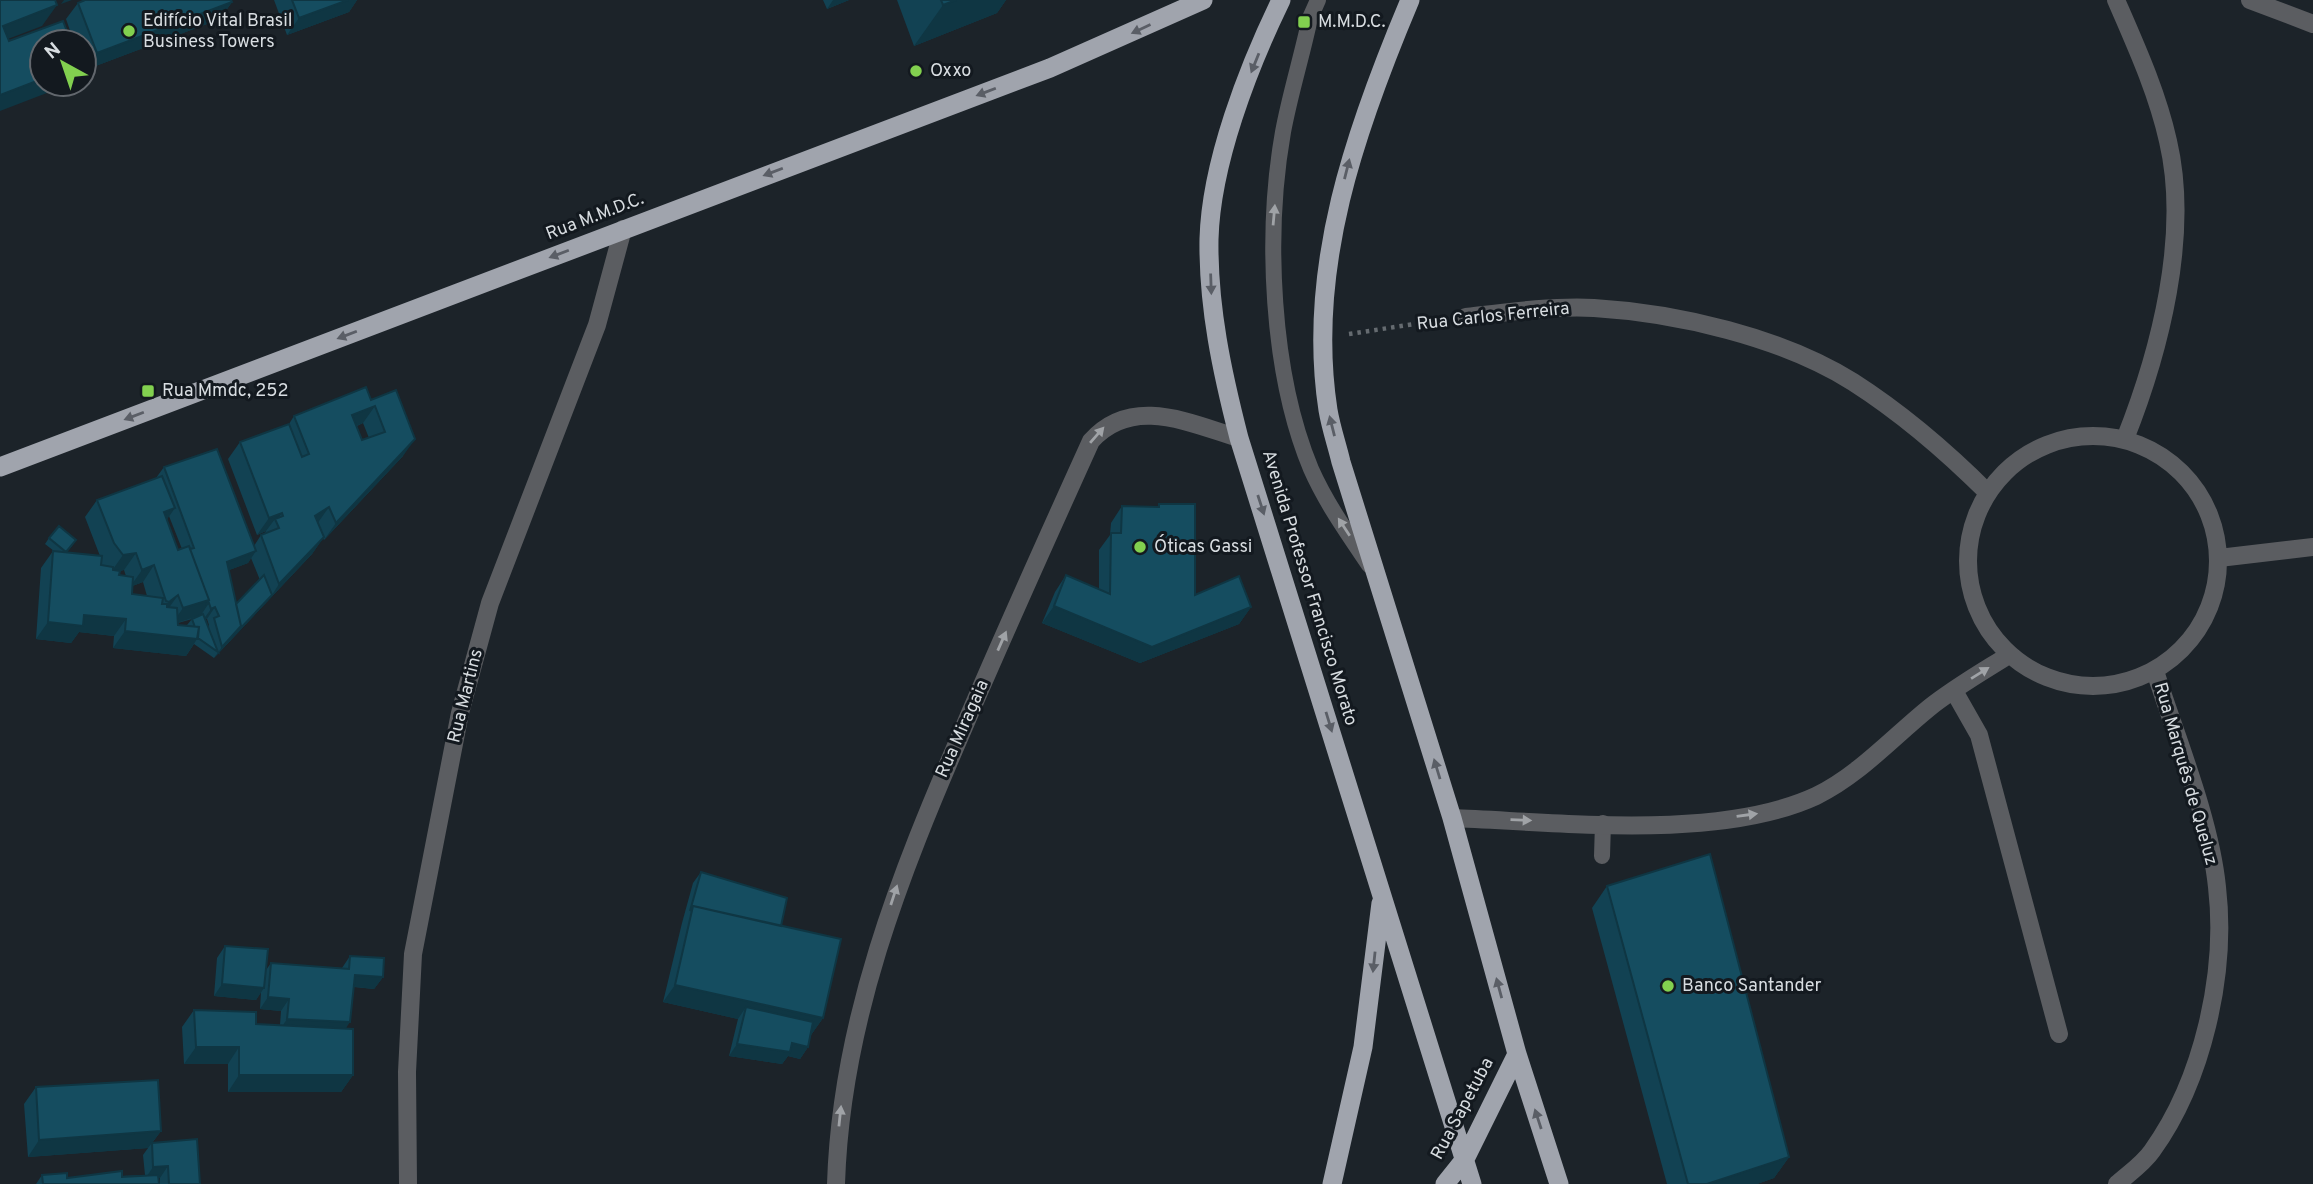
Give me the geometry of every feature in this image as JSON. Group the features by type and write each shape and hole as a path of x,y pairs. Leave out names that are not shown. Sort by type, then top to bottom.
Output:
{"highway":[{"name":"Rua M.M.D.C.","path":"0,467 1050,68 1203,0"},
{"name":"Avenida Professor Francisco Morato","path":"1281,0 1237,109 1217,182 1209,237 1211,302 1220,367 1239,438 1472,1184"},
{"name":"Avenida Professor Francisco Morato","path":"1410,0 1380,71 1347,166 1329,260 1324,338 1328,410 1341,462 1452,818 1517,1054 1559,1184"},
{"path":"1332,1184 1363,1047 1382,895"},
{"name":"Rua Sapetuba","path":"1446,1184 1465,1159 1517,1054"}],"street":[{"path":"2116,0 2147,73 2168,142 2174,204 2171,260 2160,335 2144,391 2125,439"},
{"path":"2250,0 2313,24"},
{"name":"Rua Martins","path":"408,1184 407,1072 413,954 460,713 490,603 597,325 623,229"},
{"name":"Rua Carlos Ferreira","path":"1466,317 1531,309 1593,308 1665,317 1746,337 1803,357 1851,381 1938,443 1988,493"},
{"name":"Rua Miragaia","path":"836,1184 842,1100 853,1040 870,972 899,881 1091,441 1103,428 1117,419 1140,415 1175,419 1239,438"},
{"path":"2094,436 2125,439 2155,451 2181,471 2201,496 2214,525 2219,558 2216,592 2203,623 2182,650 2155,671 2126,682 2095,687 2064,684 2034,672 2009,655 1989,632 1976,606 1968,578 1968,548 1975,520 1988,493 2008,469 2034,451 2073,439 2094,436"},
{"path":"2219,558 2313,547"},
{"path":"1452,818 1679,825 1771,811 1816,796 1844,779 1954,691 2009,655"},
{"name":"Rua Marquês de Queluz","path":"2117,1184 2150,1154 2176,1113 2196,1065 2219,965 2217,886 2201,817 2155,671"},
{"path":"1954,691 1979,735 2059,1034"}],"lane":[{"name":"Avenida Professor Francisco Morato","path":"1318,0 1283,132 1273,224 1279,347 1291,410 1311,469 1328,503 1381,585"},
{"path":"1602,856 1603,823"}],"path":[{"name":"Rua Carlos Ferreira","path":"1324,338 1466,317"}],"building":[{"path":"0,0 55,0 57,5 3,26 9,41 28,34 28,84 0,95"},
{"name":"Edifício Vital Brasil Business Towers","path":"85,0 232,2 98,53 98,28 88,28 78,3"},
{"path":"292,0 348,0 299,18"},
{"path":"941,0 956,0 943,5"},
{"path":"63,21 66,28 44,28"},
{"path":"366,387 371,400 396,390 415,439 336,523 329,507 315,516 324,537 279,584 261,535 279,528 275,519 283,516 282,513 269,518 240,442 289,424 302,457 309,454 294,416","holes":["375,406 385,432 362,440 352,415"]},
{"path":"217,449 256,551 227,562 241,626 222,647 214,618 219,616 215,607 211,609 209,603 206,605 209,600 190,549 194,548 164,467"},
{"path":"162,476 175,508 164,512 178,550 189,546 209,600 183,608 178,595 169,602 166,601 154,565 142,570 136,553 123,555 114,543 97,500"},
{"path":"1159,504 1195,504 1195,595 1239,576 1251,607 1152,647 1054,606 1066,575 1110,594 1111,533 1121,533 1122,506 1159,507"},
{"path":"59,526 76,540 66,552 49,538"},
{"path":"53,551 102,556 101,565 113,567 113,570 120,571 119,575 133,577 132,594 163,598 162,604 177,608 178,625 199,627 197,639 125,631 126,619 84,615 83,626 48,622"},
{"path":"264,575 272,595 237,632 241,626 236,604"},
{"path":"203,614 218,652 198,638 199,627 195,627 192,619"},
{"name":"Banco Santander","path":"1710,854 1789,1157 1707,1184 1688,1184 1607,886"},
{"path":"701,872 787,898 781,926 693,906 690,911"},
{"path":"693,906 841,939 823,1018 675,985"},
{"path":"225,946 268,949 264,988 222,984"},
{"path":"350,956 384,958 383,977 355,975 350,1022 287,1019 289,999 268,997 271,963 349,969"},
{"path":"746,1007 813,1022 808,1047 792,1043 790,1052 737,1044"},
{"path":"194,1010 256,1012 256,1024 353,1029 353,1075 239,1075 239,1047 196,1047"},
{"path":"158,1080 161,1131 39,1140 36,1087"},
{"path":"197,1139 200,1184 169,1184 168,1166 153,1167 152,1143"},
{"path":"122,1171 122,1177 158,1175 159,1184 43,1184 42,1175 67,1173 67,1178"}],"place":[{"name":"M.M.D.C.","path":"1304,22"},
{"name":"Edifício Vital Brasil Business Towers","path":"129,31"},
{"name":"Oxxo","path":"916,71"},
{"name":"Rua Mmdc, 252","path":"148,391"},
{"name":"Óticas Gassi","path":"1140,547"},
{"name":"Banco Santander","path":"1668,986"}]}
